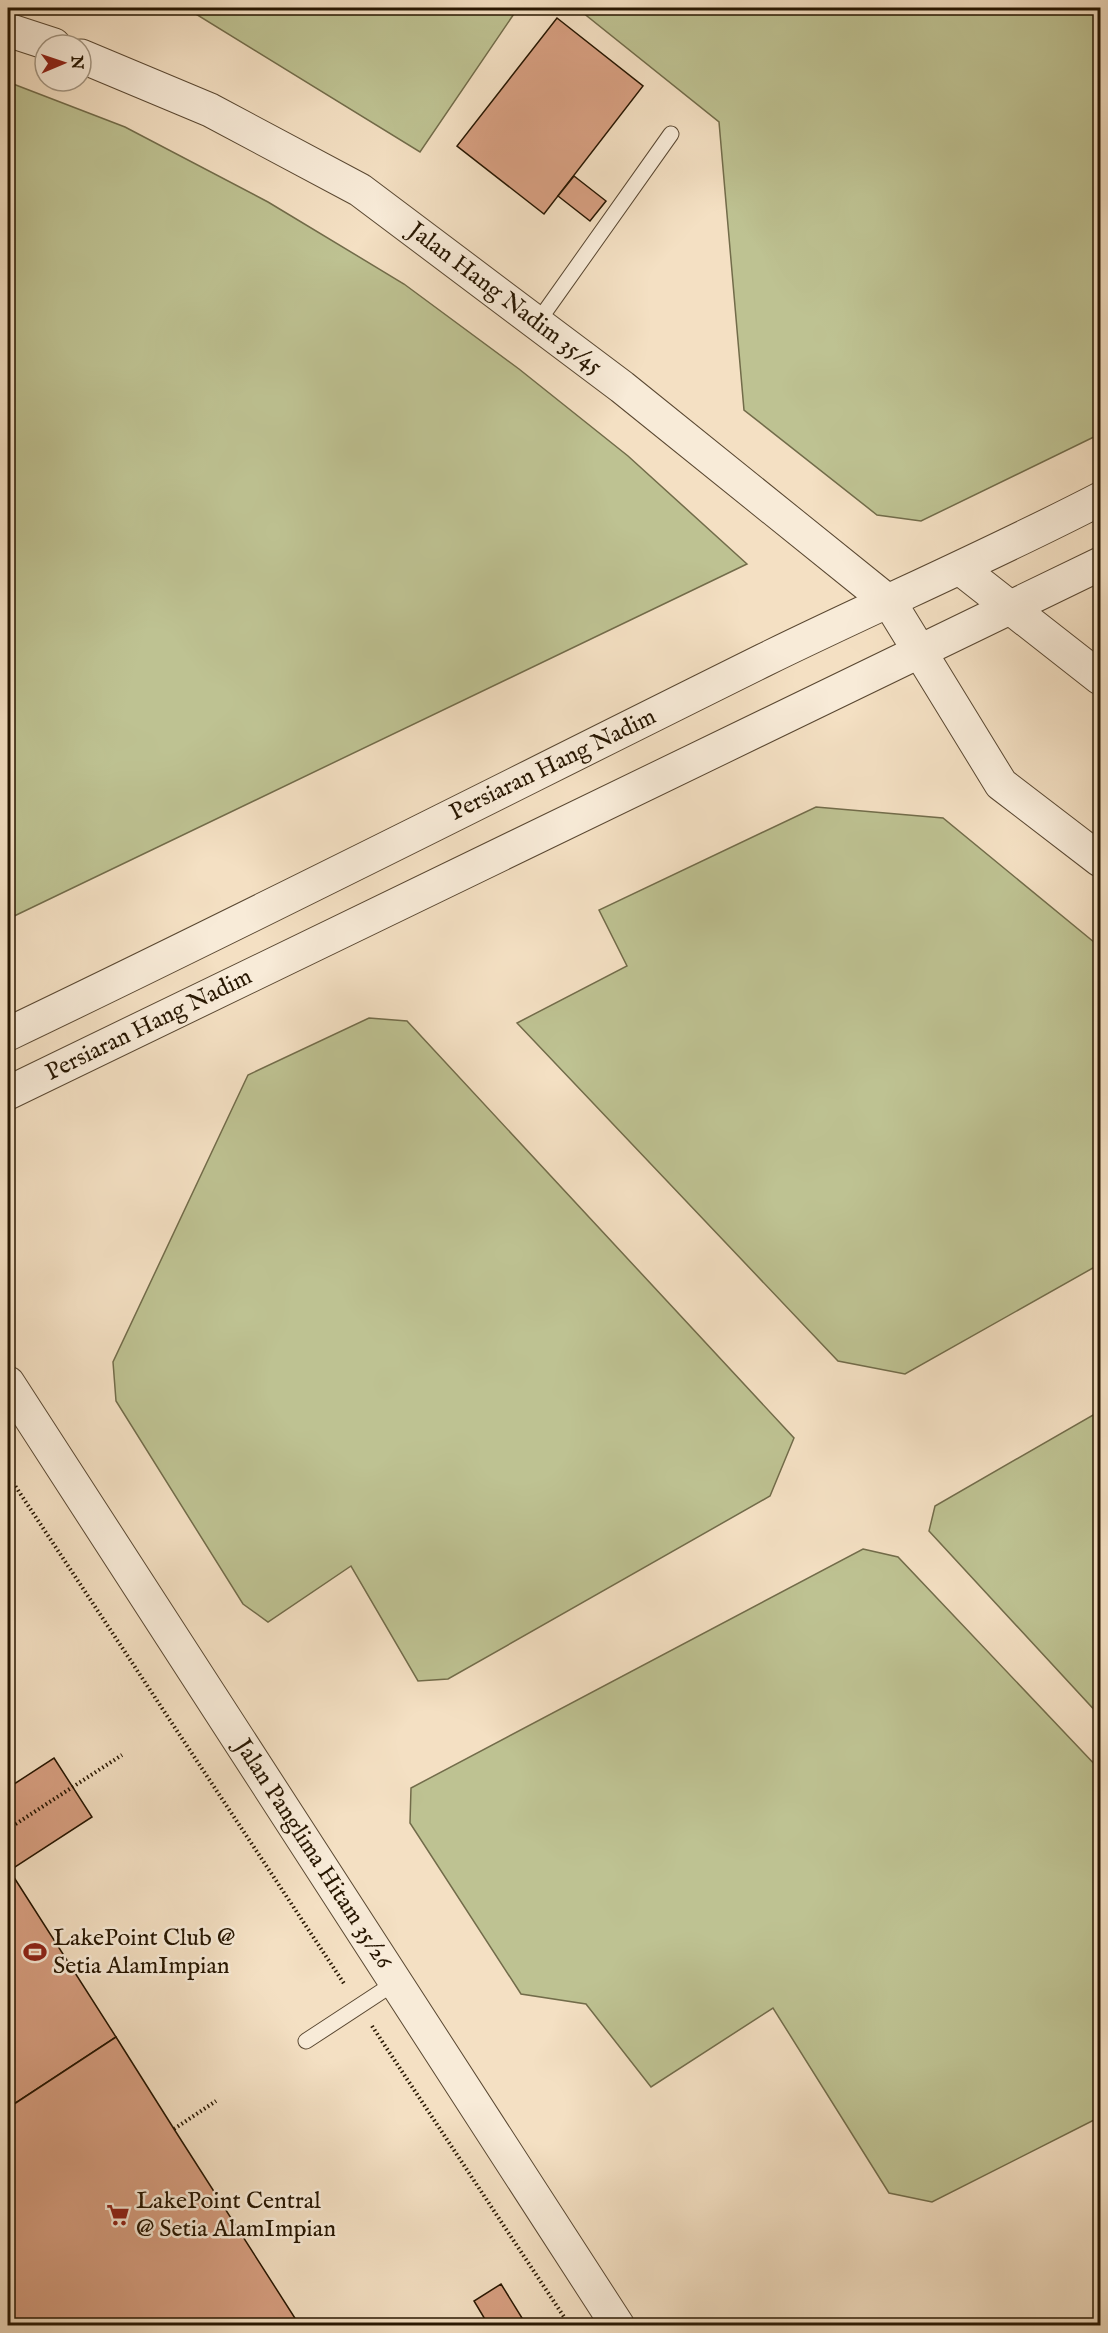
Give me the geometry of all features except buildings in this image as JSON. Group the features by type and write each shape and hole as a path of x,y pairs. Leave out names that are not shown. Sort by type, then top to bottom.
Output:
{"street":[{"path":"8,30 33,38"},
{"name":"Jalan Hang Nadim 35/45","path":"93,61 210,110 360,190 622,387 890,603 1001,784 1101,860"},
{"name":"Persiaran Hang Nadim","path":"8,1034 171,957 316,882 783,651 890,603 1101,499"},
{"name":"Persiaran Hang Nadim","path":"8,1093 1101,564"},
{"path":"961,569 1101,678"},
{"name":"Jalan Panglima Hitam 35/26","path":"8,1383 618,2325"}],"lane":[{"path":"537,323 671,134"},
{"path":"306,2041 396,1982"}],"path":[{"path":"8,1475 570,2325"},
{"path":"8,1829 122,1755"},
{"path":"174,2128 216,2101"}],"green space":[{"path":"186,8 518,8 420,152"},
{"path":"577,8 1100,8 1100,434 921,521 877,515 744,410 719,122"},
{"path":"8,82 125,127 268,202 404,284 519,369 628,456 747,564 8,919"},
{"path":"816,807 943,818 1100,947 1100,1264 905,1374 838,1361 517,1023 627,966 599,910"},
{"path":"369,1018 407,1021 794,1438 770,1496 448,1679 418,1681 351,1566 268,1622 243,1604 116,1401 113,1362 248,1075"},
{"path":"1100,1411 1100,1716 929,1531 935,1506"},
{"path":"863,1549 898,1557 1100,1770 1100,2117 932,2202 889,2193 773,2008 651,2087 586,2004 521,1994 410,1823 411,1788"}],"place":[{"name":"LakePoint Club @ Setia AlamImpian","path":"35,1952"},
{"name":"LakePoint Central @ Setia AlamImpian","path":"118,2215"}]}
